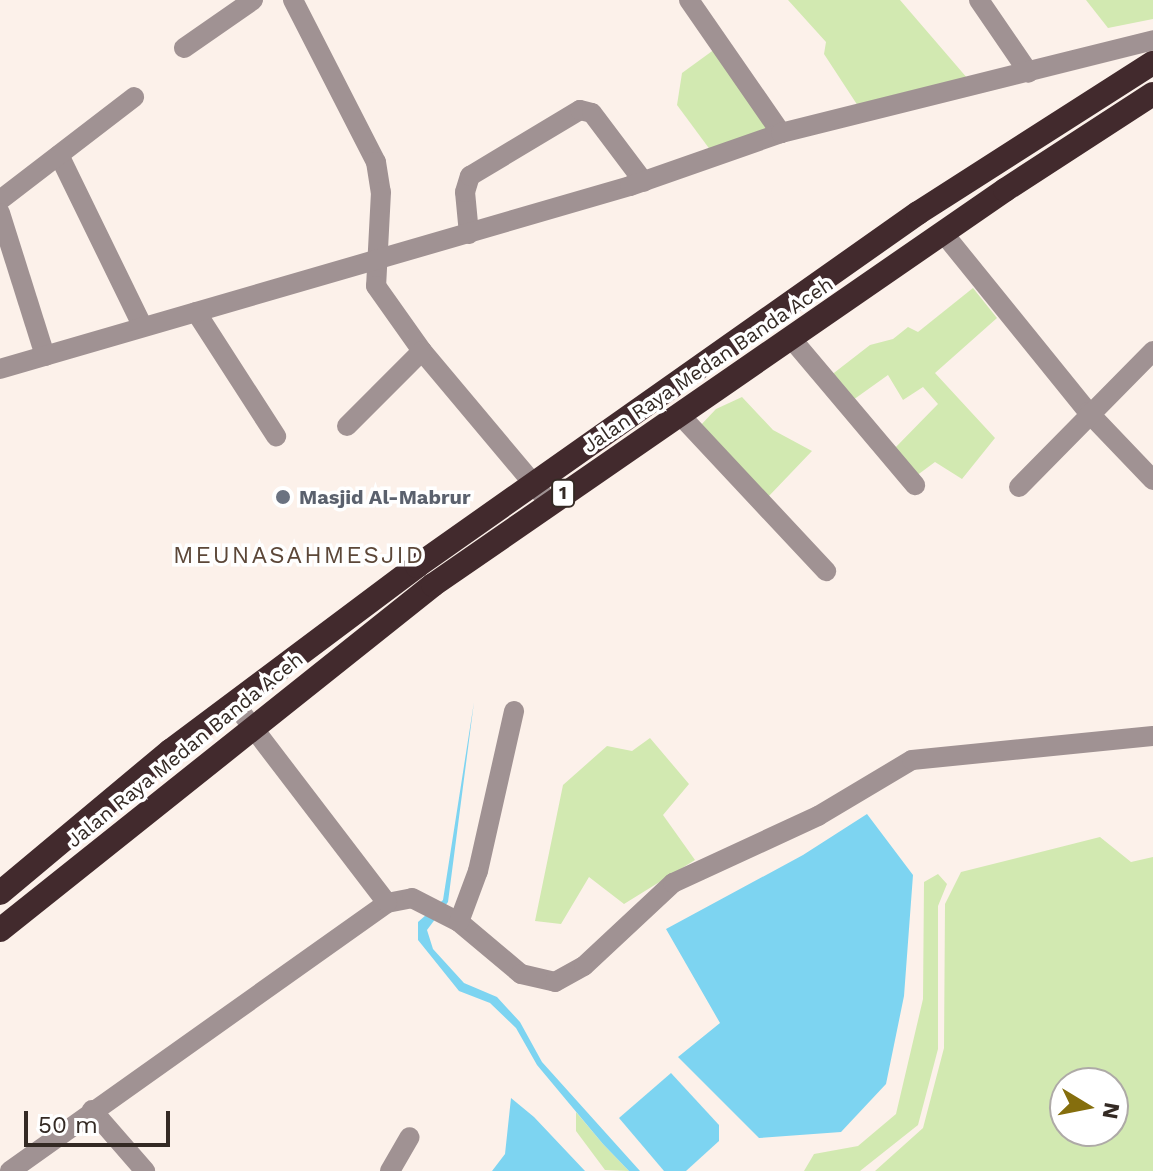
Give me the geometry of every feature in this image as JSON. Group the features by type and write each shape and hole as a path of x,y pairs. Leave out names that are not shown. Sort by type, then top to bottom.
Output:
{"highway":[{"name":"Jalan Raya Medan Banda Aceh","path":"0,893 234,703 533,483 918,213 1153,63"},
{"name":"Jalan Raya Medan Banda Aceh","path":"0,930 252,725 549,503 1153,94"},
{"path":"366,604 382,625"}],"street":[{"path":"184,48 253,0"},
{"path":"293,0 376,162 381,192 374,260 376,286 422,351 549,503"},
{"path":"689,0 781,133"},
{"path":"979,0 1029,73"},
{"path":"0,369 644,182 781,133 1153,40"},
{"path":"0,200 134,97"},
{"path":"469,234 465,192 470,176 580,110 592,113 644,182"},
{"path":"59,155 143,327"},
{"path":"0,213 45,356"},
{"path":"944,234 1088,412 1153,480"},
{"path":"196,312 276,436"},
{"path":"790,337 915,485"},
{"path":"347,426 422,351"},
{"path":"1019,487 1088,412 1153,351"},
{"path":"680,415 826,571"},
{"path":"234,703 387,903"},
{"path":"452,919 478,871 514,711"},
{"path":"10,1171 92,1110 399,897 425,905 452,919 521,974 555,982 584,966 673,883 818,816 912,760 982,757 1153,736"},
{"path":"92,1110 145,1171"},
{"path":"390,1171 410,1137"}],"green space":[{"path":"788,0 900,0 968,79 858,106 824,54 826,42"},
{"path":"1086,0 1153,0 1153,19 1108,28"},
{"path":"715,49 770,128 711,151 677,105 682,73"},
{"path":"973,288 997,318 935,373 995,438 962,479 935,462 916,476 892,451 938,404 923,387 903,400 888,375 853,400 830,376 870,345 893,339 908,327 918,332"},
{"path":"742,397 773,430 812,451 768,497 699,427 716,409"},
{"path":"650,738 689,784 663,815 695,860 624,904 589,877 561,924 535,921 563,785 607,746 632,751"},
{"path":"1100,837 1131,862 1153,857 1153,1171 875,1171 923,1128 944,1048 945,904 961,872"},
{"path":"938,874 947,884 938,906 938,1049 918,1125 860,1171 804,1171 814,1154 858,1146 896,1114 923,999 924,882"},
{"path":"576,1112 629,1171 605,1170 576,1131"}],"water":[{"path":"474,702 448,902 427,930 433,949 464,983 497,997 520,1022 542,1062 640,1171 629,1171 603,1144 537,1065 516,1028 490,1003 459,991 418,940 418,922 443,900"},
{"path":"867,814 913,875 904,996 886,1084 841,1132 759,1138 678,1057 720,1023 666,929 803,855"},
{"path":"671,1073 719,1125 719,1141 686,1171 664,1171 619,1118"},
{"path":"511,1098 534,1117 585,1171 492,1171 505,1154"}],"place":[{"name":"Masjid Al-Mabrur","path":"283,497"}],"district":[{"name":"MEUNASAHMESJID","path":"299,556"}]}
